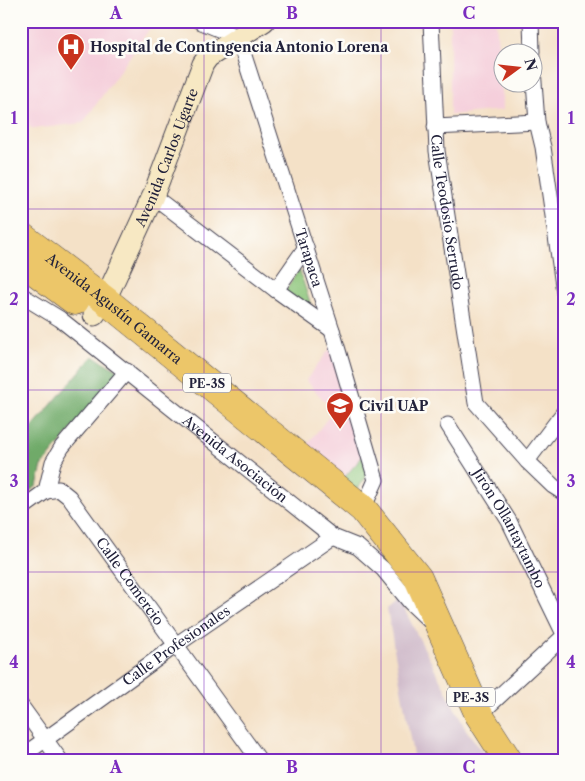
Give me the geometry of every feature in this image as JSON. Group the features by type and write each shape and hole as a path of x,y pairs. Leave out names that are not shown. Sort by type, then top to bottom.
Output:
{"highway":[{"name":"Avenida Agustín Gamarra","path":"21,236 99,308 354,520 386,538"},
{"name":"Avenida Agustín Gamarra","path":"21,260 99,308 363,509 418,578 440,631"},
{"name":"PE-3S","path":"440,631 478,715 508,760"}],"street":[{"path":"199,21 238,37"},
{"name":"Avenida Carlos Ugarte","path":"99,308 153,196 203,64 208,57 264,21"},
{"name":"Calle Teodosio Serrudo","path":"432,21 437,151 476,404 527,461"},
{"path":"531,21 532,42"},
{"name":"Tarapaca","path":"238,37 332,330 376,480 363,509"},
{"path":"535,92 537,122 543,147 564,292"},
{"path":"435,127 537,122"},
{"path":"153,196 276,290 332,330"},
{"path":"276,290 306,247"},
{"name":"Avenida Asociación","path":"21,295 60,319 333,537 358,547 377,564 410,602 440,631"},
{"path":"21,509 46,492 54,462 62,447 127,372"},
{"path":"564,412 527,461 553,486 564,493"},
{"name":"Jirón Ollantaytambo","path":"448,425 509,521 564,635"},
{"name":"Calle Comercio","path":"46,492 59,489 69,497 259,760"},
{"name":"Calle Profesionales","path":"21,757 176,645 333,537"},
{"path":"478,715 564,635"},
{"path":"21,706 60,760"}],"shaded area":[{"name":"Hospital de Contingencia Antonio Lorena","path":"21,21 155,21 83,123 33,129 21,120"},
{"path":"450,21 496,21 498,42 492,42 492,92 502,92 503,110 450,115"},
{"name":"Civil UAP","path":"334,343 367,451 342,480 304,449 333,411 306,380"},
{"path":"399,599 465,728 488,760 407,760 413,755 387,609"}],"green space":[{"path":"299,269 313,312 283,295"},
{"path":"93,356 119,371 42,466 37,486 21,497 21,440"},
{"path":"364,455 369,473 356,491 342,480"}],"place":[{"name":"Hospital de Contingencia Antonio Lorena","path":"71,71"},
{"name":"Civil UAP","path":"340,430"}]}
